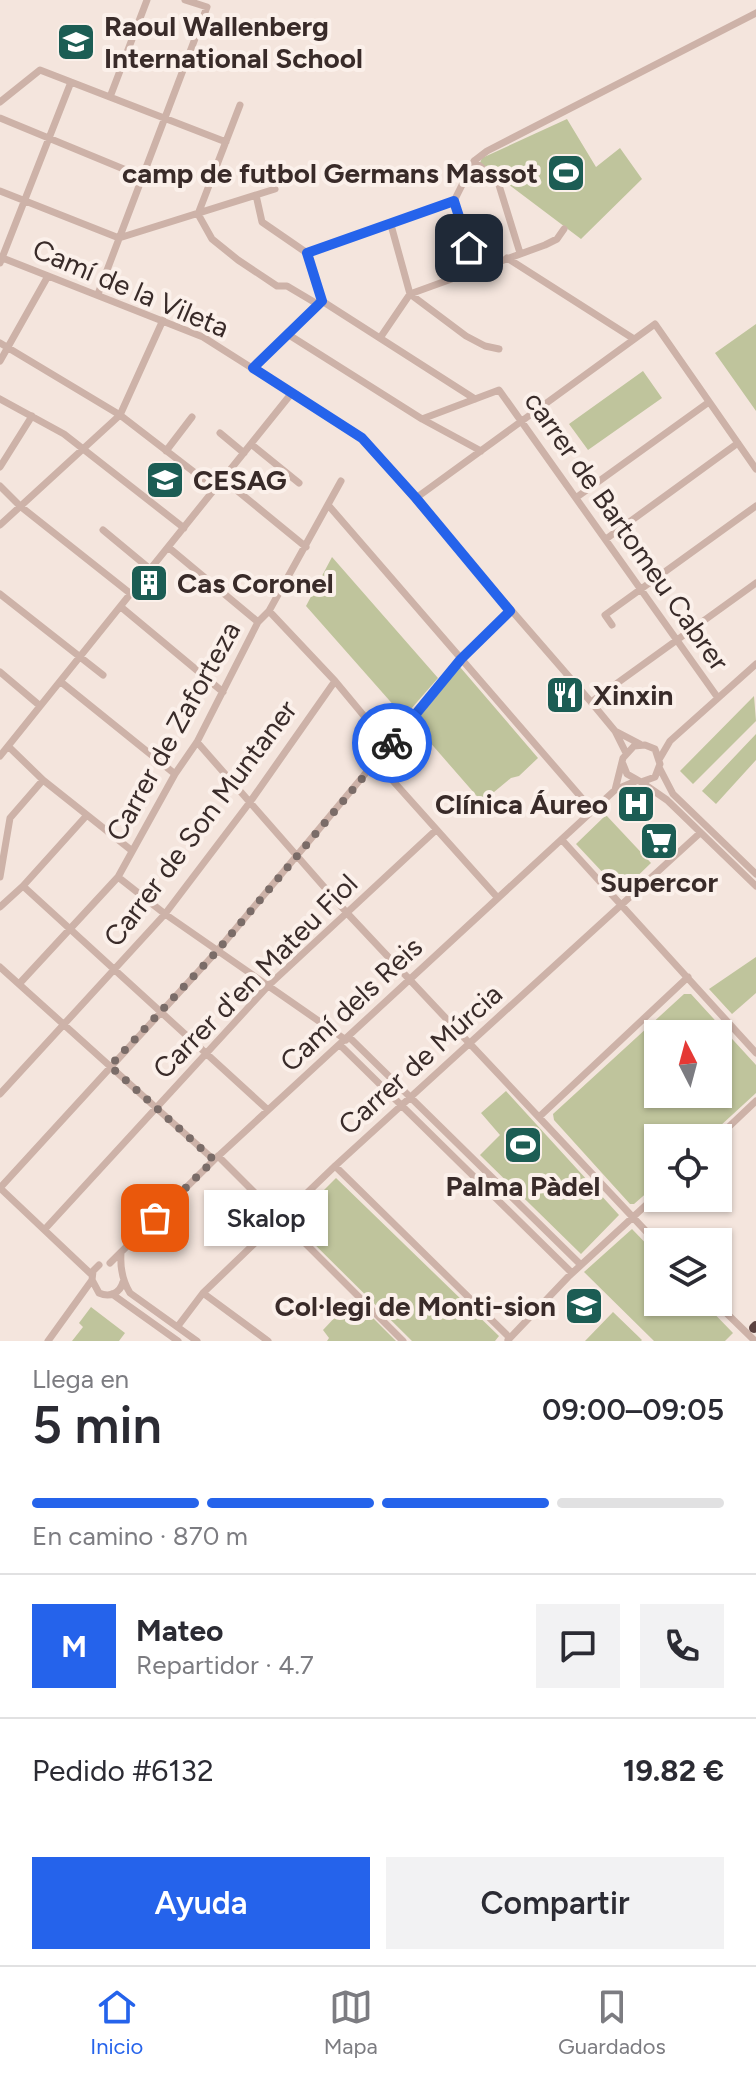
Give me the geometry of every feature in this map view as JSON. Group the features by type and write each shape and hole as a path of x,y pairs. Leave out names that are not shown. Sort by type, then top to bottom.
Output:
{"street":[{"path":"110,97 147,0"},
{"path":"98,294 207,7 185,0"},
{"path":"307,253 454,201 474,161 487,151 756,13"},
{"path":"0,102 40,70 226,142"},
{"path":"1,260 71,82"},
{"path":"198,214 240,105"},
{"path":"0,118 143,177"},
{"path":"474,161 498,182 520,253"},
{"path":"0,191 119,238 275,189"},
{"path":"256,195 262,222 307,253 320,303"},
{"path":"454,201 476,271"},
{"path":"198,214 212,239 238,260 277,286 287,286 380,338 475,399"},
{"path":"391,225 410,294 466,336 499,349"},
{"path":"380,338 410,294 557,239 564,229"},
{"path":"507,258 634,339"},
{"name":"Camí de la Vileta","path":"1,260 98,294 203,337 362,438 591,702 615,731 626,753"},
{"path":"0,361 4,346 48,276"},
{"path":"253,368 320,303"},
{"path":"0,525 120,415 163,320"},
{"path":"416,498 655,324 756,469"},
{"path":"289,335 422,419 481,451"},
{"path":"4,346 120,415 216,489"},
{"name":"carrer de Bartomeu Cabrer","path":"475,399 499,390 718,698"},
{"path":"0,756 291,394"},
{"path":"0,399 83,448 184,528"},
{"path":"422,419 475,399"},
{"path":"577,497 709,402"},
{"path":"0,467 32,416"},
{"path":"166,451 192,417"},
{"path":"220,433 244,453"},
{"path":"606,539 738,443"},
{"path":"251,444 299,483"},
{"path":"223,479 306,547"},
{"name":"Carrer de Zaforteza","path":"19,984 118,877 175,774 197,742 258,622 269,611 341,481"},
{"path":"0,486 20,506 131,594"},
{"path":"329,506 593,811"},
{"path":"612,625 605,615 756,506"},
{"path":"103,530 150,569"},
{"path":"168,547 258,622"},
{"path":"591,702 756,583"},
{"path":"0,594 103,675"},
{"path":"121,607 223,692"},
{"path":"269,611 335,681 389,746"},
{"path":"99,1293 81,1263 1,1190 218,950 461,659 510,611"},
{"path":"756,664 670,741 660,758 660,769 673,794 756,874"},
{"path":"0,672 39,705"},
{"name":"Carrer de Son Muntaner","path":"0,1094 165,914 250,802 335,681"},
{"path":"61,682 175,774"},
{"name":"Camí de la Vileta","path":"615,731 640,744"},
{"path":"670,741 650,746 640,744 626,753 623,764 627,774 652,787 756,886"},
{"path":"197,742 347,913 644,1228"},
{"path":"650,746 660,758"},
{"path":"9,747 43,780 131,850"},
{"path":"376,762 497,897"},
{"name":"Camí dels Reis","path":"615,790 623,764"},
{"path":"638,781 651,779 660,769"},
{"path":"0,877 10,818 43,780"},
{"name":"Camí dels Reis","path":"110,1263 216,1158 497,897 615,790 638,781"},
{"path":"0,907 87,815"},
{"name":"Carrer d'en Mateu Fiol","path":"45,1229 269,985 436,830"},
{"name":"Carrer de Múrcia","path":"178,1326 203,1293 335,1166 700,833"},
{"path":"562,840 756,1053"},
{"path":"118,877 165,914 345,1041 411,1097 580,1264"},
{"path":"23,886 268,1110"},
{"path":"0,967 63,1026 216,1158 403,1341"},
{"path":"539,1117 688,977"},
{"path":"345,1041 401,1106 572,1273"},
{"path":"732,1124 756,1101"},
{"path":"335,1166 509,1340 580,1264 644,1207"},
{"path":"121,1253 120,1269 130,1293 197,1341"},
{"path":"81,1263 110,1263 120,1269"},
{"path":"48,1341 84,1293 99,1265"},
{"path":"84,1293 112,1294 120,1290 123,1282"},
{"path":"203,1293 268,1341"},
{"path":"112,1294 178,1341"},
{"path":"728,1316 755,1341"}],"green space":[{"name":"camp de futbol Germans Massot","path":"567,119 596,167 620,148 642,179 581,239 480,163 482,158"},
{"path":"756,324 756,411 715,353"},
{"path":"643,371 662,398 588,450 569,424"},
{"path":"332,557 438,678 404,717 306,606"},
{"path":"460,667 538,758 519,776 511,778 482,802 414,724"},
{"path":"754,696 756,721 693,784 680,771"},
{"path":"756,734 756,760 716,804 702,791"},
{"path":"606,815 651,863 621,892 576,844"},
{"path":"756,957 756,993 732,1014 709,989"},
{"path":"684,994 691,994 715,1020 656,1020"},
{"path":"644,1031 644,1108 732,1108 732,1039 756,1065 756,1093 722,1124 644,1124 644,1195 634,1204 630,1204 554,1120 553,1114"},
{"path":"506,1091 619,1215 581,1254 480,1155 500,1135 481,1113"},
{"path":"336,1178 499,1336 495,1341 412,1341 292,1222"},
{"path":"632,1229 644,1241 644,1316 717,1316 733,1333 725,1341 654,1341 584,1272"},
{"path":"353,1298 396,1341 327,1341 329,1338 323,1330"},
{"path":"91,1307 125,1333 119,1341 72,1341 83,1327 79,1323"},
{"path":"613,1312 642,1340 585,1341"}],"way so far":[{"path":"155,1218 214,1160 110,1066 218,950 392,743"}],"place":[{"name":"Raoul Wallenberg International School","path":"76,42"},
{"name":"camp de futbol Germans Massot","path":"566,173"},
{"name":"CESAG","path":"165,480"},
{"name":"Cas Coronel","path":"149,583"},
{"name":"Xinxin","path":"565,695"},
{"name":"Clínica Áureo","path":"636,804"},
{"name":"Supercor","path":"659,841"},
{"name":"Palma Pàdel","path":"523,1145"},
{"name":"Skalop","path":"155,1218"},
{"name":"Col·legi de Monti-sion","path":"584,1306"}],"route":[{"path":"392,743 461,659 510,611 362,438 253,368 322,301 307,253 454,201 469,248"}]}
